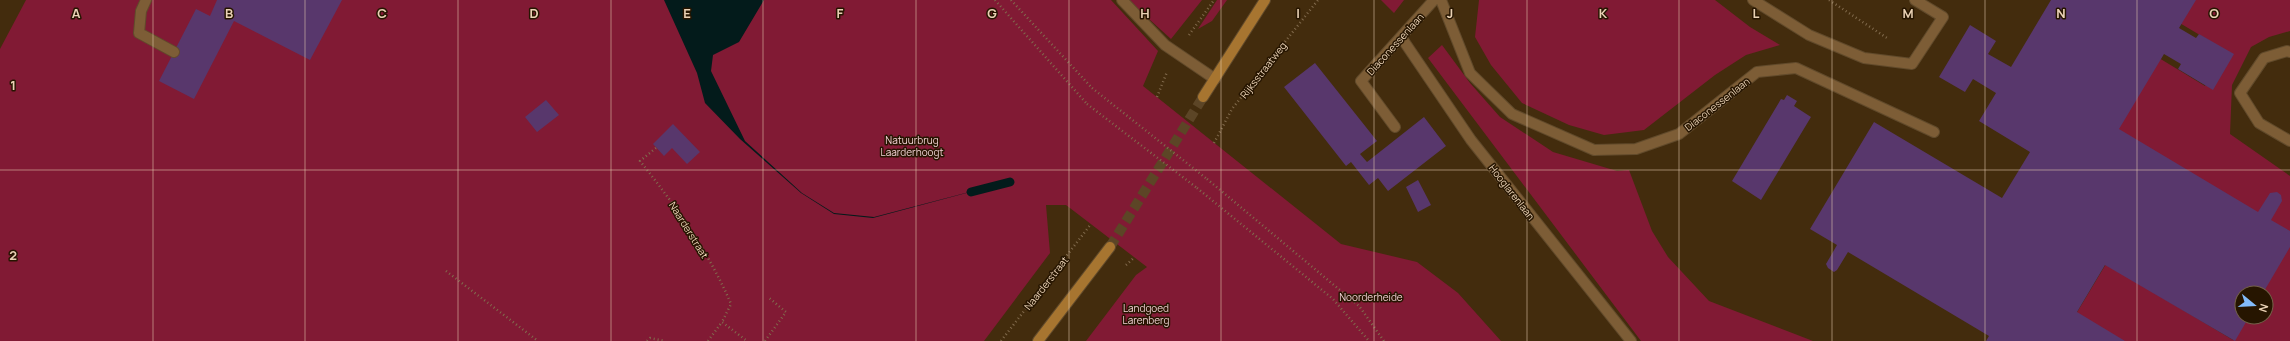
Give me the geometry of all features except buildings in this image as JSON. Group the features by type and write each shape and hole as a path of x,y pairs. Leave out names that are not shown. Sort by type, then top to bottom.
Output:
{"street":[{"path":"1203,96 1265,0"},
{"path":"1038,341 1110,247"}],"lane":[{"path":"146,0 141,12 139,33 174,52"},
{"path":"1122,0 1166,45 1215,79"},
{"name":"Diaconessenlaan","path":"1395,127 1361,81 1434,0"},
{"name":"Diaconessenlaan","path":"1441,0 1470,73 1512,114 1594,150 1636,149 1679,134 1757,72 1796,68 1934,132"},
{"path":"1753,0 1809,35 1864,58 1912,64 1919,56 1943,17 1915,0"},
{"name":"Hooglarenlaan","path":"1401,37 1471,140 1631,341"},
{"path":"2290,52 2287,51 2264,58 2240,93 2259,123 2290,141"}],"path":[{"path":"995,0 1087,104 1198,188 1333,299 1369,341"},
{"path":"1011,0 1092,88 1208,179 1359,306 1384,341"},
{"name":"Rijksstraatweg","path":"1214,143 1232,109 1318,0"},
{"path":"1829,0 1919,56"},
{"name":"Naarderstraat","path":"656,148 640,161 667,194 723,284 731,304 722,322 708,341"},
{"name":"Naarderstraat","path":"1001,341 1091,224"},
{"path":"1123,266 1135,257"},
{"path":"446,271 538,341"},
{"path":"765,341 786,312 768,297"},
{"path":"722,322 746,341"},
{"path":"647,341 650,338 665,341"}],"green space":[{"path":"26,0 1111,0 1158,51 1143,86 1341,244 1417,262 1458,293 1501,341 1086,341 1136,275 1147,267 1066,205 1046,205 1050,253 984,341 0,341 0,49"},
{"path":"1128,0 1202,0 1171,39"},
{"path":"1217,0 1227,0 1212,21 1198,29"},
{"path":"1381,0 1404,0 1394,13"},
{"path":"1479,0 1715,0 1750,27 1780,45 1746,55 1715,75 1644,130 1604,135 1569,125 1522,103 1491,65 1475,37"},
{"path":"2191,0 2290,0 2290,31 2269,37 2251,47 2232,85 2230,134 2290,176 2290,234 2116,131 2159,58 2205,86 2225,50 2178,22"},
{"path":"1442,45 1470,83 1500,117 1553,152 1617,171 1629,170 1652,231 1668,257 1709,301 1813,341 1641,341 1428,58"},
{"path":"2290,244 2290,341 2123,341 2076,314 2106,264 2233,340 2242,325 2274,325 2274,285 2266,285"}],"water":[{"path":"664,0 764,0 739,42 713,55 711,71 745,141 802,193 834,213 874,217 1015,180 873,218 834,214 801,193 740,139 705,103 697,73"}],"waterway":[{"path":"971,192 1010,182"}],"tunnel":[{"path":"1110,247 1203,97"}],"park label":[{"name":"Natuurbrug Laarderhoogt","path":"912,146"},
{"name":"Noorderheide","path":"1371,297"},
{"name":"Landgoed Larenberg","path":"1146,314"}]}
